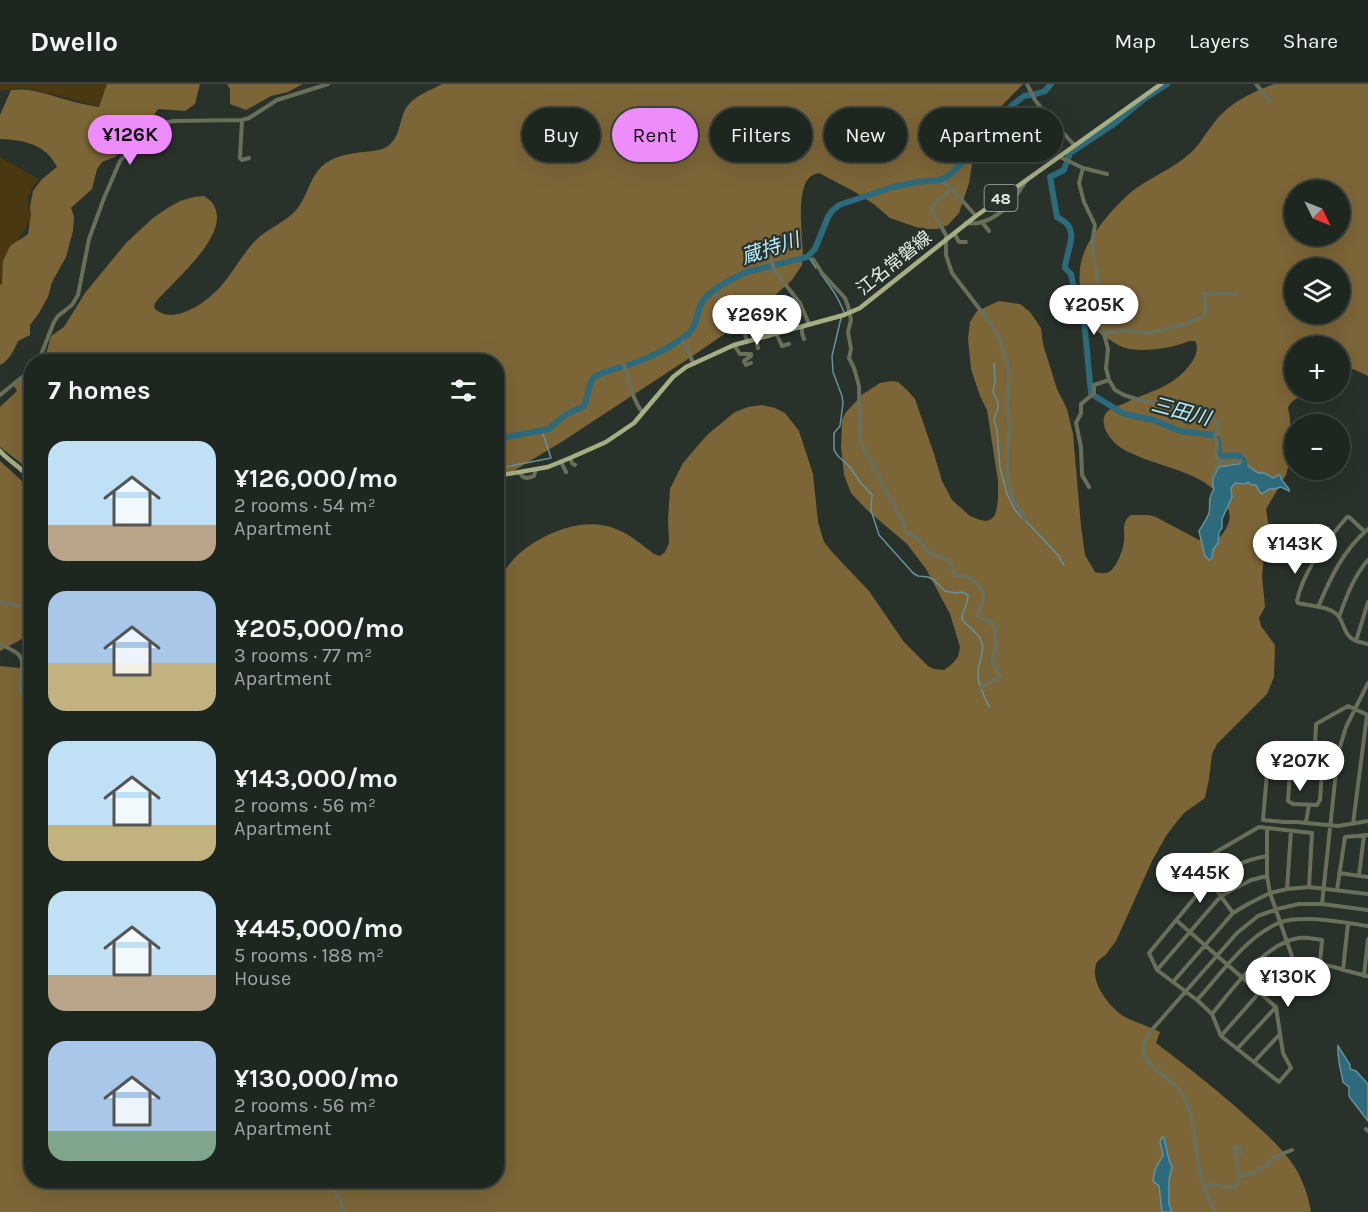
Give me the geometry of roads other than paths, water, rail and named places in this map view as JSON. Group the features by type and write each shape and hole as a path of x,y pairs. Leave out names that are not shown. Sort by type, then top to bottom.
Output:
{"main road":[{"name":"江名常磐線","path":"1063,155 1161,84"},
{"name":"江名常磐線","path":"504,475 536,470 561,462 606,442 644,413 673,377 694,363 734,345 844,314 869,302 966,223 1053,162"},
{"path":"0,451 24,471"}],"street":[{"path":"41,354 54,322 72,305 78,295 89,239 104,198 120,161 135,144 156,127 172,121 242,120 277,100 328,84"},
{"path":"1027,84 1035,100 1075,146"},
{"path":"1256,84 1270,101"},
{"path":"242,120 240,158 242,160 249,158"},
{"path":"1063,159 1083,168 1107,174"},
{"path":"1083,168 1079,183 1084,202 1095,225 1092,243 1098,276 1098,310 1108,349 1106,368 1109,381 1115,390 1124,395 1218,422 1215,436 1217,458 1226,462"},
{"path":"966,223 982,222 1001,213 1026,180"},
{"path":"944,183 976,216"},
{"path":"952,189 935,203 932,209 946,235 946,255 952,273 991,324 999,338 1006,359 1009,372 1007,408 1010,429 1007,459 1008,482 1014,501 1025,519"},
{"path":"982,222 989,231"},
{"path":"954,233 959,242 966,242"},
{"path":"771,259 774,270 800,303 809,324"},
{"path":"813,259 844,298 844,314 851,320 848,332 851,346 849,358 859,386 862,446 904,524 906,532 919,540 929,553 950,562 955,575 969,578 981,590 984,598 977,610 977,615 995,627 996,648 992,661 1000,677 980,688"},
{"path":"1104,334 1122,330 1150,333 1179,326 1204,315 1206,311 1204,293 1236,294"},
{"path":"716,295 742,325 747,341"},
{"path":"802,327 804,339"},
{"path":"776,333 782,346 789,344"},
{"path":"756,339 758,348"},
{"path":"683,342 694,363"},
{"path":"734,345 738,353 751,354 744,361 746,364 751,363"},
{"path":"624,365 634,397 644,413"},
{"path":"0,395 24,376"},
{"path":"1089,487 1082,475 1076,423 1081,413 1081,404 1094,393 1094,385 1109,381"},
{"path":"570,458 575,465"},
{"path":"1212,475 1216,465 1241,461"},
{"path":"561,462 566,472"},
{"path":"1318,608 1336,568 1366,530 1349,517 1330,538 1313,563 1297,602 1318,608 1330,610 1339,617 1350,638 1368,644"},
{"path":"1339,617 1356,578 1368,560"},
{"path":"0,602 24,607"},
{"path":"1356,641 1368,602"},
{"path":"0,644 21,657 20,692 24,694"},
{"path":"1322,904 1338,753 1346,727 1368,683"},
{"path":"1314,769 1316,724 1348,706 1367,715 1353,824"},
{"path":"1338,753 1272,746 1269,749 1263,820 1338,826 1368,821"},
{"path":"1293,767 1314,769 1320,769 1323,773 1320,800 1317,806 1293,804 1288,801 1290,771 1293,767"},
{"path":"1306,822 1310,805"},
{"path":"1233,913 1197,863 1259,827 1312,833 1309,887"},
{"path":"1268,828 1267,876 1270,893 1295,965"},
{"path":"1287,889 1291,831"},
{"path":"1337,890 1345,837 1366,835 1359,876"},
{"path":"1176,920 1276,1007 1283,1053 1291,1068 1279,1082 1221,1036 1212,1014 1157,970 1149,953 1176,920 1206,884 1210,880 1243,861 1267,856"},
{"path":"1340,873 1368,877"},
{"path":"1157,970 1221,896 1251,880 1267,876"},
{"path":"1173,982 1233,913 1270,893 1309,887 1368,894"},
{"path":"1215,1212 1203,1188 1188,1105 1177,1087 1147,1060 1143,1053 1143,1043 1217,955 1247,923 1258,916 1299,904 1322,904 1368,910"},
{"path":"1197,1000 1249,942 1281,923 1312,919 1368,926"},
{"path":"1343,970 1348,923"},
{"path":"1212,1014 1243,978 1275,947 1298,938 1322,940 1320,963"},
{"path":"1221,1036 1273,977 1295,965 1320,963 1366,976 1368,939"},
{"path":"1237,1049 1276,1007"},
{"path":"1254,1062 1280,1034"},
{"path":"1203,1188 1214,1185 1233,1188 1237,1185 1239,1178 1234,1149 1236,1146 1240,1148 1241,1153"},
{"path":"1239,1178 1256,1172 1274,1157 1292,1150"},
{"path":"331,1188 340,1199 344,1212"}],"water":[{"path":"1244,463 1258,473 1264,473 1273,478 1281,476 1289,491 1281,487 1269,489 1262,494 1256,485 1248,482 1235,483 1231,488 1232,497 1222,519 1218,543 1209,560 1205,556 1199,531 1209,513 1214,478 1219,467"},
{"path":"1338,1046 1350,1065 1350,1069 1356,1071 1368,1084 1368,1121 1349,1096 1349,1087 1343,1082"},
{"path":"1162,1137 1172,1167 1169,1180 1169,1204 1172,1212 1162,1212 1159,1186 1153,1181 1155,1170 1163,1155 1160,1142"}],"waterway":[{"name":"蔵持川","path":"504,437 549,429 565,415 584,406 591,382 596,376 646,358 683,338 694,326 704,299 728,281 747,272 807,257 815,249 828,217 839,205 893,187 940,180 948,176 1001,128 1010,107 1024,96 1045,91 1051,84"},
{"name":"三田川","path":"1091,393 1084,320 1071,274 1065,268 1071,232 1065,222 1057,217 1050,177 1064,170 1070,153 1114,124 1144,99 1167,84"},
{"path":"808,256 816,268"},
{"path":"821,274 837,296 843,314"},
{"path":"841,318 832,356 833,372 843,403 840,426 834,433 834,450 872,495 871,510 879,535 913,573 934,580 945,591 962,592 968,595 962,618 978,635 982,643 978,679 989,707"},
{"path":"994,363 993,392 998,402 994,420 1000,468 1007,494 1022,518"},
{"name":"三田川","path":"1093,395 1124,414 1153,420 1180,431 1213,435 1218,442 1219,456 1241,457 1245,470"},
{"path":"504,467 551,458 542,431"},
{"path":"1026,521 1057,554 1064,565"}]}
